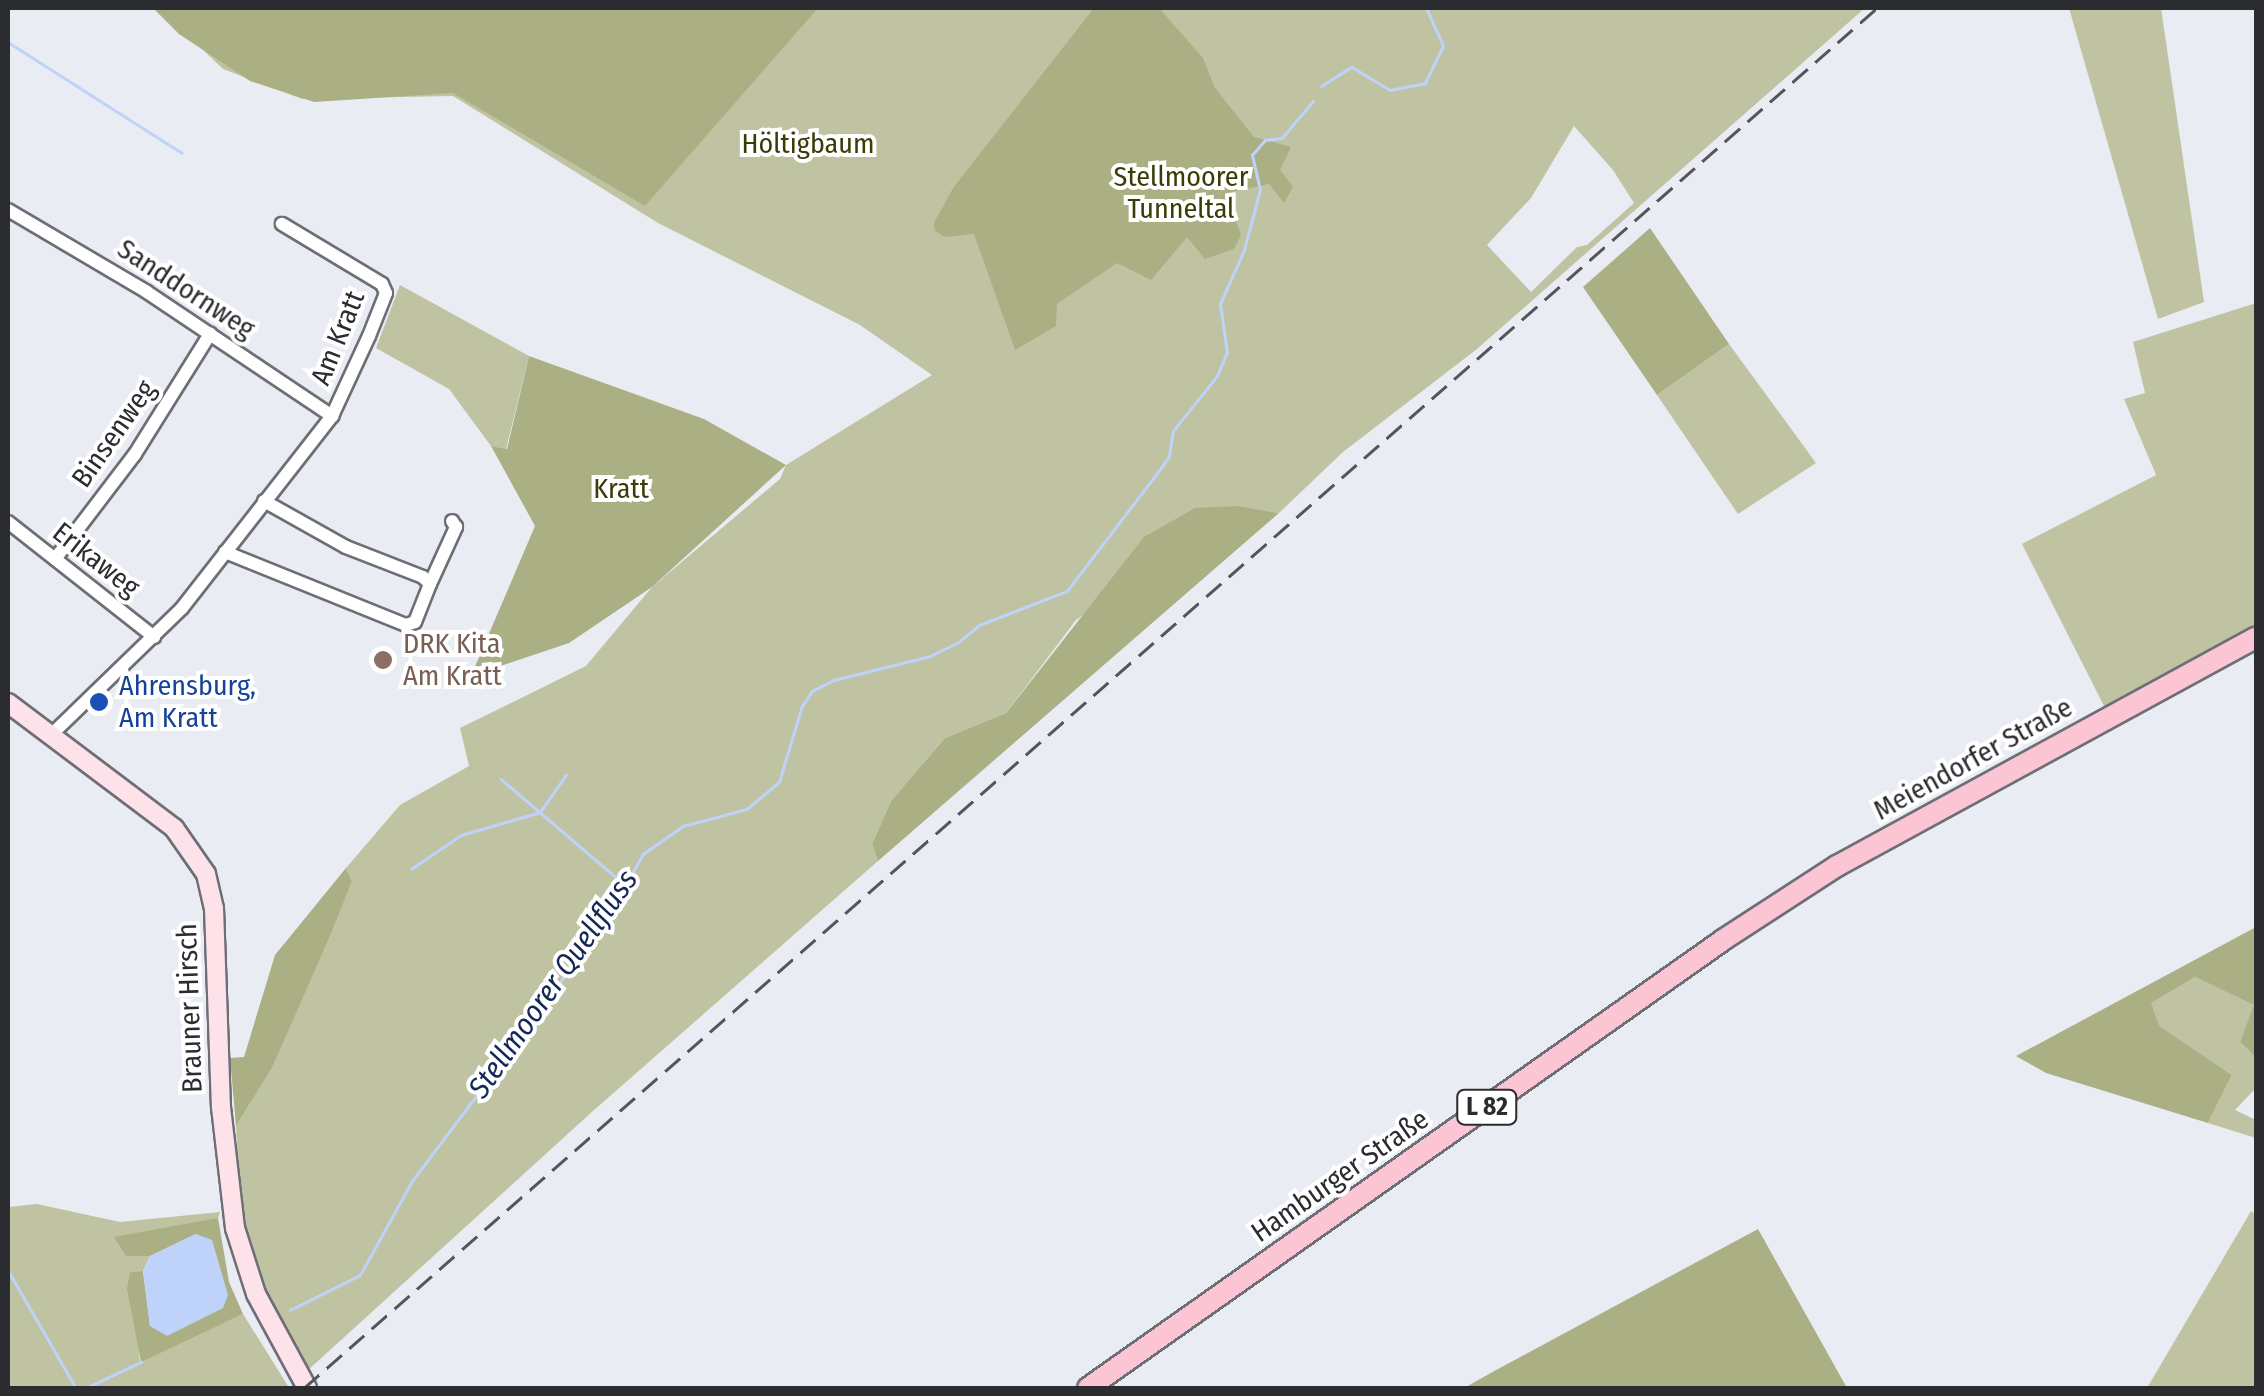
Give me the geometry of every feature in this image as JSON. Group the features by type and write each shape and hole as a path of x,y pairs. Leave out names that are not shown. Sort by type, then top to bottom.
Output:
{"main road":[{"name":"Meiendorfer Straße","path":"1723,940 1850,858 2256,638"},
{"name":"Hamburger Straße","path":"1090,1388 1723,940"}],"street":[{"name":"Sanddornweg","path":"8,210 210,334 332,416"},
{"name":"Am Kratt","path":"50,736 154,637 332,416 386,293 370,275 282,224"},
{"name":"Binsenweg","path":"55,559 135,454 210,334"},
{"path":"264,501 346,547 424,577 430,584"},
{"name":"Erikaweg","path":"8,522 154,637"},
{"path":"225,552 406,626 415,622 456,527 452,522"},
{"name":"Brauner Hirsch","path":"8,703 174,828 191,846 206,874 214,908 221,1107 235,1228 256,1294 307,1388"}],"green space":[{"path":"153,8 818,8 645,206 453,93 314,102 250,81 179,34"},
{"path":"159,8 1865,8 1477,349 1343,452 1279,513 1239,506 1076,620 1006,713 945,738 891,801 872,844 878,861 593,1111 307,1371 254,1264 239,1198 236,1126 272,1068 352,881 346,868 400,805 469,766 460,728 586,666 652,587 780,479 786,465 932,375 860,325 658,223 453,96 302,99 223,69","holes":["1574,126 1613,170 1634,203 1587,245 1577,247 1531,292 1487,245 1531,198"]},
{"name":"Stellmoorer Tunneltal","path":"1094,8 1159,8 1203,58 1215,88 1254,137 1291,147 1280,170 1293,187 1284,203 1269,184 1226,193 1241,235 1234,249 1205,259 1187,237 1151,280 1117,263 1057,304 1056,326 1015,350 974,234 945,237 935,231 934,223 953,188"},
{"path":"2069,8 2161,8 2204,302 2158,319"},
{"path":"1650,228 1729,344 1657,395 1583,287"},
{"path":"400,285 529,356 506,449 491,446 449,389 376,348"},
{"path":"2256,303 2256,626 2105,708 2022,544 2156,475 2124,399 2145,393 2133,342"},
{"path":"1729,344 1816,463 1738,514 1657,395"},
{"name":"Kratt","path":"529,356 704,419 786,465 652,587 569,643 471,676 535,526 491,446 507,449"},
{"path":"1239,506 1279,513 878,861 872,844 891,801 945,738 1006,713 1144,537 1195,508"},
{"path":"346,868 352,881 329,938 272,1068 236,1126 230,1058 244,1057 275,955"},
{"path":"2256,927 2256,1058 2240,1042 2254,1005 2195,977 2151,1003 2159,1026 2232,1075 2208,1123 2046,1073 2016,1056"},
{"path":"2195,977 2255,1005 2240,1042 2256,1058 2256,1088 2235,1110 2256,1120 2256,1138 2208,1123 2232,1075 2158,1026 2150,1003"},
{"path":"37,1204 120,1222 220,1212 218,1218 160,1231 126,1256 150,1256 143,1271 130,1272 140,1361 243,1314 288,1386 8,1388 8,1207"},
{"path":"2251,1211 2256,1215 2256,1388 2147,1388"},
{"path":"218,1218 229,1282 243,1314 141,1362 127,1289 130,1272 143,1271 150,1326 196,1234 150,1256 126,1256 114,1237"},
{"path":"1758,1229 1847,1388 1464,1388 1498,1369"}],"water":[{"path":"196,1234 212,1240 228,1295 223,1308 167,1336 150,1326 143,1271 150,1256"}],"waterway":[{"name":"Stellmoorer Quellfluss","path":"1321,86 1352,67 1390,90 1425,83 1443,46 1426,8"},
{"path":"8,42 182,153"},
{"name":"Stellmoorer Quellfluss","path":"290,1310 360,1275 412,1181 537,1015 613,907 643,854 683,826 747,809 779,782 802,706 812,691 834,680 930,656 959,642 979,625 1067,591 1158,472 1169,456 1173,431 1217,376 1227,353 1220,304 1244,250 1260,190 1252,155 1265,140 1282,138 1313,101"},
{"path":"411,869 461,835 540,812 566,775"},
{"path":"501,779 625,885"},
{"path":"8,1270 76,1388"},
{"path":"86,1388 141,1362"}],"railway":[{"path":"304,1388 1877,8"}],"place":[{"name":"DRK Kita Am Kratt","path":"383,660"},
{"name":"Ahrensburg, Am Kratt","path":"99,702"}],"park label":[{"name":"Höltigbaum","path":"808,144"}]}
